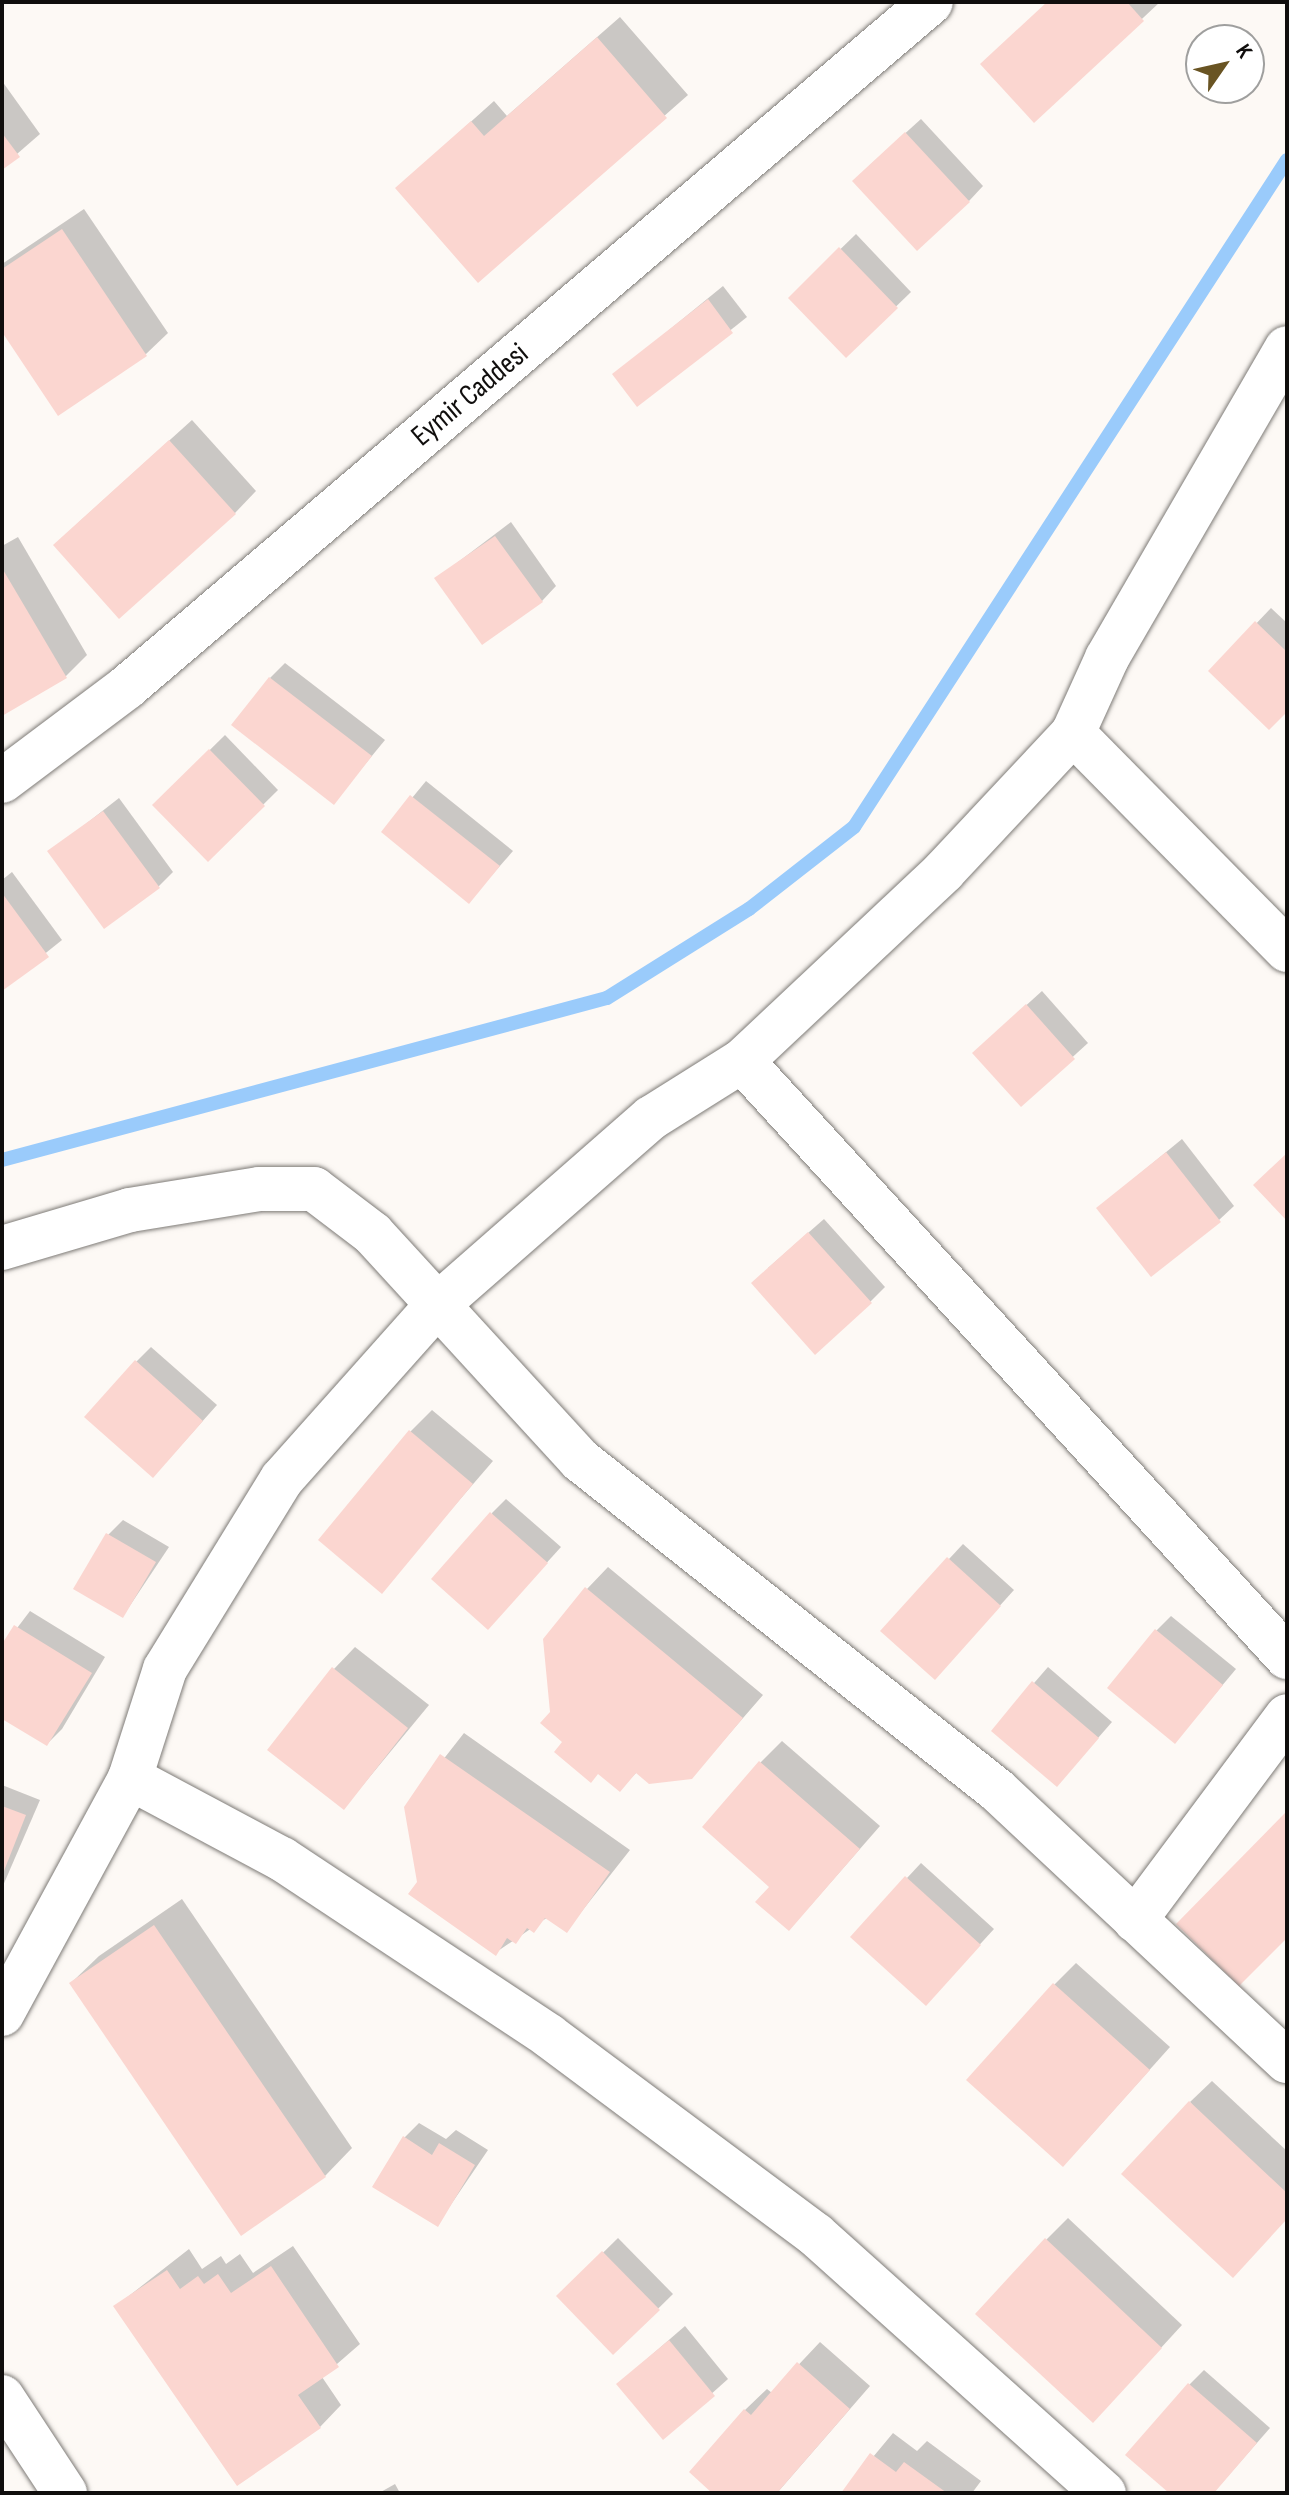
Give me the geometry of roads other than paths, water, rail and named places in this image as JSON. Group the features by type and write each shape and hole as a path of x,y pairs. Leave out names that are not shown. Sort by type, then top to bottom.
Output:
{"main road":[{"name":"Eymir Caddesi","path":"2,781 127,687 931,2"},
{"path":"2,2014 130,1778 165,1669 282,1479 436,1306 651,1118 742,1061 944,871 1073,733 1107,658 1287,348"},
{"path":"1073,733 1287,950"},
{"path":"742,1061 1287,1657"},
{"path":"2,1248 130,1210 259,1189 314,1189 373,1234 580,1460 997,1790 1287,2061"},
{"path":"1135,1920 1287,1716"},
{"path":"130,1778 282,1859 549,2036 816,2235 1095,2490"},
{"path":"2,2397 65,2493"}],"waterway":[{"path":"2,1160 607,998 749,909 854,827 1287,160"}]}
